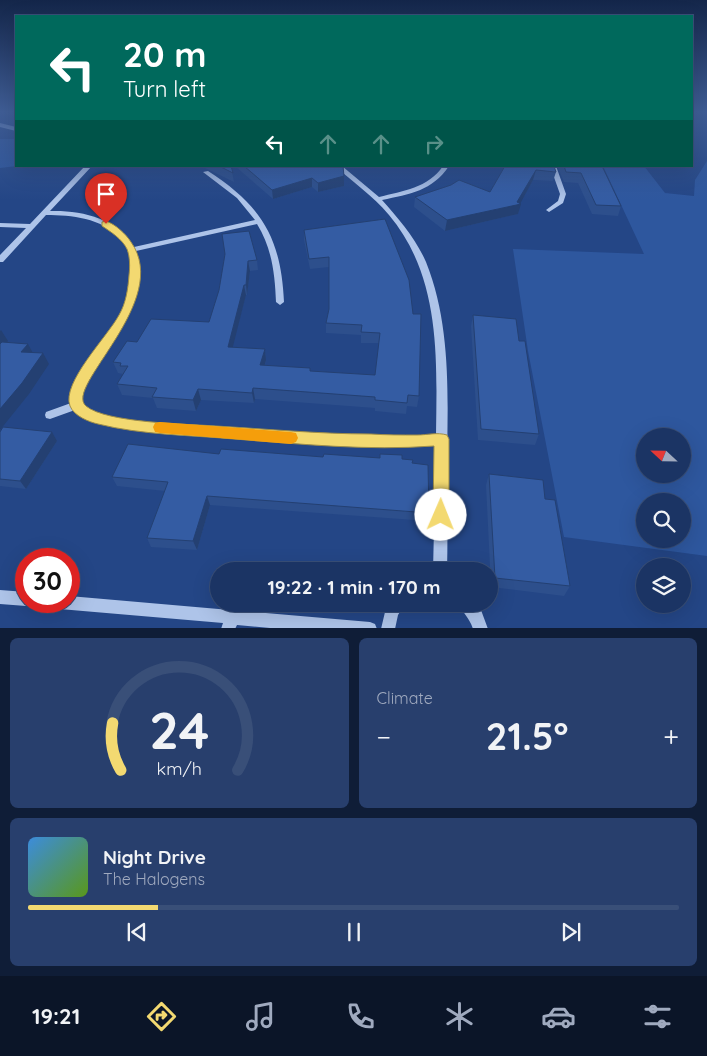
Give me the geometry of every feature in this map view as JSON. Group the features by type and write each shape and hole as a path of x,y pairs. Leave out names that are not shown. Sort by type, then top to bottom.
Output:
{"street":[{"path":"0,260 88,167"},
{"path":"339,167 379,199 395,218 411,243 428,276 436,319 442,370 440,562"},
{"path":"379,199 432,184 445,167"},
{"path":"549,210 561,202 563,194 553,167"},
{"path":"206,172 232,189 260,221 276,255 280,283 280,302"},
{"path":"45,213 80,214 93,218 115,230 123,237 132,250 135,265 132,295 126,314 81,380 76,394 77,405 81,410 98,418 134,426 335,440 418,441 442,439"},
{"path":"132,250 260,221"},
{"path":"0,225 34,226"},
{"path":"50,415 77,405"},
{"path":"0,597 15,598"},
{"path":"80,605 230,623 370,628"},
{"path":"388,628 392,612"},
{"path":"473,612 481,628"}],"shaded area":[{"path":"0,142 15,142 15,166 0,168"},
{"path":"707,161 707,556 647,548 691,548 691,493 636,493 636,547 564,537 528,351 513,249 644,254 603,167 645,167 665,193 694,196 695,180"}],"building":[{"path":"221,167 231,167 233,173"},
{"path":"245,167 343,167 344,176 318,183 312,178 272,190"},
{"path":"504,167 554,167 556,172 536,170 517,202 521,204 447,220 415,197 451,185 459,180 490,192"},
{"path":"564,167 602,167 621,206 596,205 581,173 566,172"},
{"path":"385,219 409,280 413,314 421,314 419,396 408,395 407,403 375,400 375,397 253,388 252,393 198,389 193,400 152,397 157,388 117,384 128,366 120,366 121,363 113,362 127,341 137,342 151,319 209,322 219,290 225,254 222,234 249,231 257,260 248,261 246,285 244,285 228,347 265,349 260,365 310,368 310,371 375,375 380,333 361,332 362,325 326,323 329,309 329,257 309,259 304,230"},
{"path":"473,315 516,319 519,341 525,341 539,434 481,429"},
{"path":"2,342 28,344 21,352 43,353 22,383 0,409 0,344"},
{"path":"3,427 52,432 20,481 0,479 0,432"},
{"path":"128,444 219,454 221,449 323,457 324,454 380,458 380,454 402,455 402,459 413,460 412,463 428,465 429,513 207,496 193,541 147,538 168,482 112,477"},
{"path":"489,474 543,480 545,499 555,500 570,586 498,578 498,562 494,562"}],"slow traffic":[{"path":"160,427 291,438"}],"route":[{"path":"106,224 123,237 132,250 135,265 134,282 126,314 81,380 76,394 77,405 81,410 88,415 134,426 354,441 442,439 441,515"}]}
